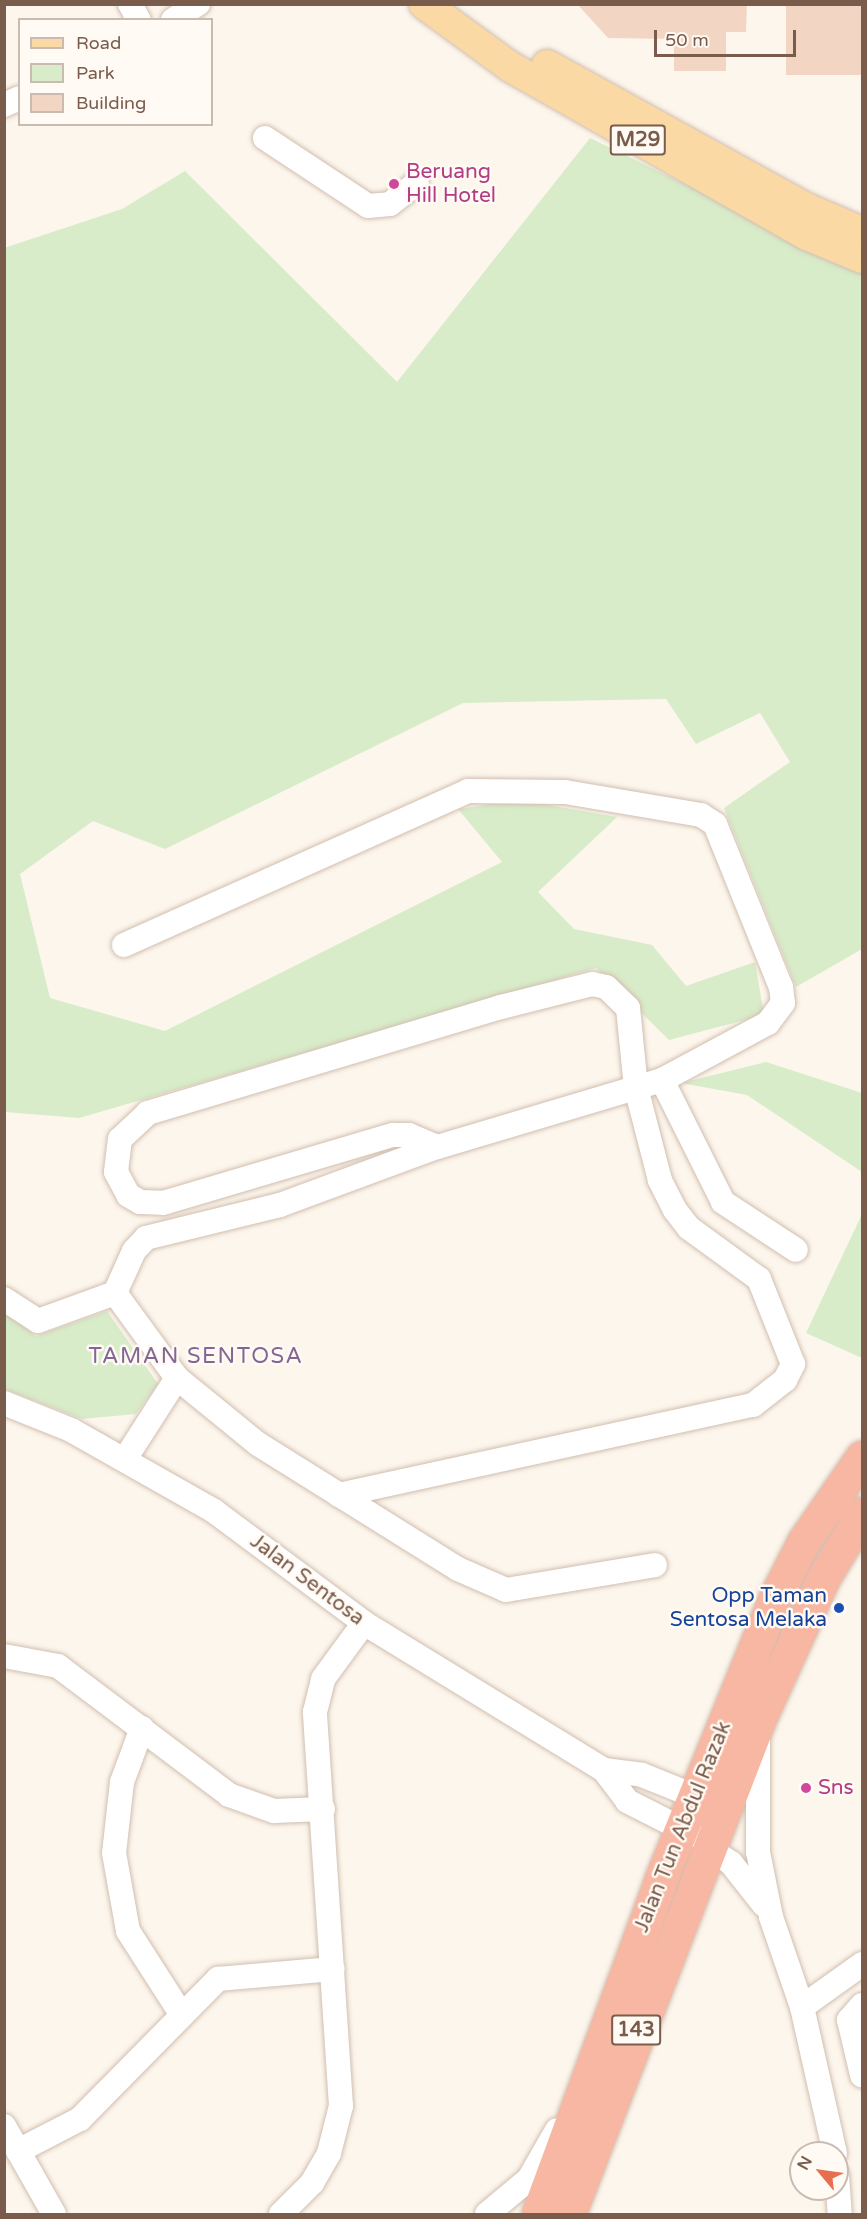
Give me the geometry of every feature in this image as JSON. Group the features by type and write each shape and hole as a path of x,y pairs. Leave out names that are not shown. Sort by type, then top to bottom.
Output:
{"highway":[{"name":"Jalan Tun Abdul Razak","path":"538,2214 680,1831 776,1596 804,1541 862,1457"},
{"name":"Jalan Tun Abdul Razak","path":"569,2214 759,1720 824,1577 862,1514"}],"main road":[{"name":"M29","path":"424,4 508,66 807,235 862,258"},
{"name":"M29","path":"458,4 537,59 806,208 862,232"}],"street":[{"path":"130,4 138,18"},
{"path":"176,18 198,4"},
{"path":"4,105 18,99"},
{"path":"265,138 368,206 390,204 417,183"},
{"path":"4,1299 38,1322 115,1293 134,1251 146,1238 280,1205 437,1147 662,1080 768,1023 783,1003 723,838 701,815 555,791 468,790 124,945"},
{"path":"339,1494 753,1405 785,1380 792,1364 759,1279 689,1228 675,1210 660,1180 636,1088 628,1008 615,992 592,984 148,1113 120,1139 116,1173 128,1195 140,1202 163,1203 393,1135 409,1135 437,1147"},
{"path":"662,1080 723,1202 796,1250"},
{"path":"115,1293 177,1378 258,1444 458,1569 506,1590 656,1565"},
{"path":"125,1459 177,1378"},
{"name":"Jalan Sentosa","path":"4,1403 125,1459 214,1511 364,1623 604,1770 627,1801 680,1831"},
{"path":"281,2214 312,2183 336,2134 341,2106 317,1695 364,1623"},
{"path":"4,1656 58,1666 249,1804 274,1811 323,1809"},
{"path":"759,1720 755,1819 771,1917 802,2007 832,2141"},
{"path":"142,1728 122,1782 114,1852 128,1931 182,2015"},
{"name":"Jalan Sentosa","path":"604,1770 642,1775 694,1796"},
{"path":"680,1831 703,1834 721,1815"},
{"path":"708,1848 747,1880 771,1917"},
{"path":"802,2007 862,1964"},
{"path":"18,2151 80,2119 218,1979 333,1969"},
{"path":"862,2005 849,2020 862,2074"},
{"path":"488,2214 529,2179 589,2073"},
{"path":"4,2126 54,2214"}],"green space":[{"path":"590,138 862,270 862,949 796,987 724,808 790,762 760,713 696,744 666,699 463,703 165,849 93,821 20,874 50,998 165,1031 502,862 458,809 519,800 617,817 538,892 574,929 652,945 686,986 755,962 764,1015 669,1040 596,968 79,1118 5,1112 4,248 122,209 185,171 397,382"},
{"path":"766,1062 862,1093 862,1172 747,1095 681,1083"},
{"path":"862,1214 862,1358 806,1333"},
{"path":"107,1311 158,1384 136,1414 82,1419 5,1389 4,1312 36,1336"}],"building":[{"path":"577,4 747,4 746,32 726,32 726,71 674,71 674,39 608,38"},
{"path":"786,4 862,4 862,75 786,75"}],"place":[{"name":"Beruang Hill Hotel","path":"394,184"},
{"name":"Opp Taman Sentosa Melaka","path":"839,1608"},
{"name":"Sns","path":"806,1788"}],"district":[{"name":"TAMAN SENTOSA","path":"196,1357"}]}
